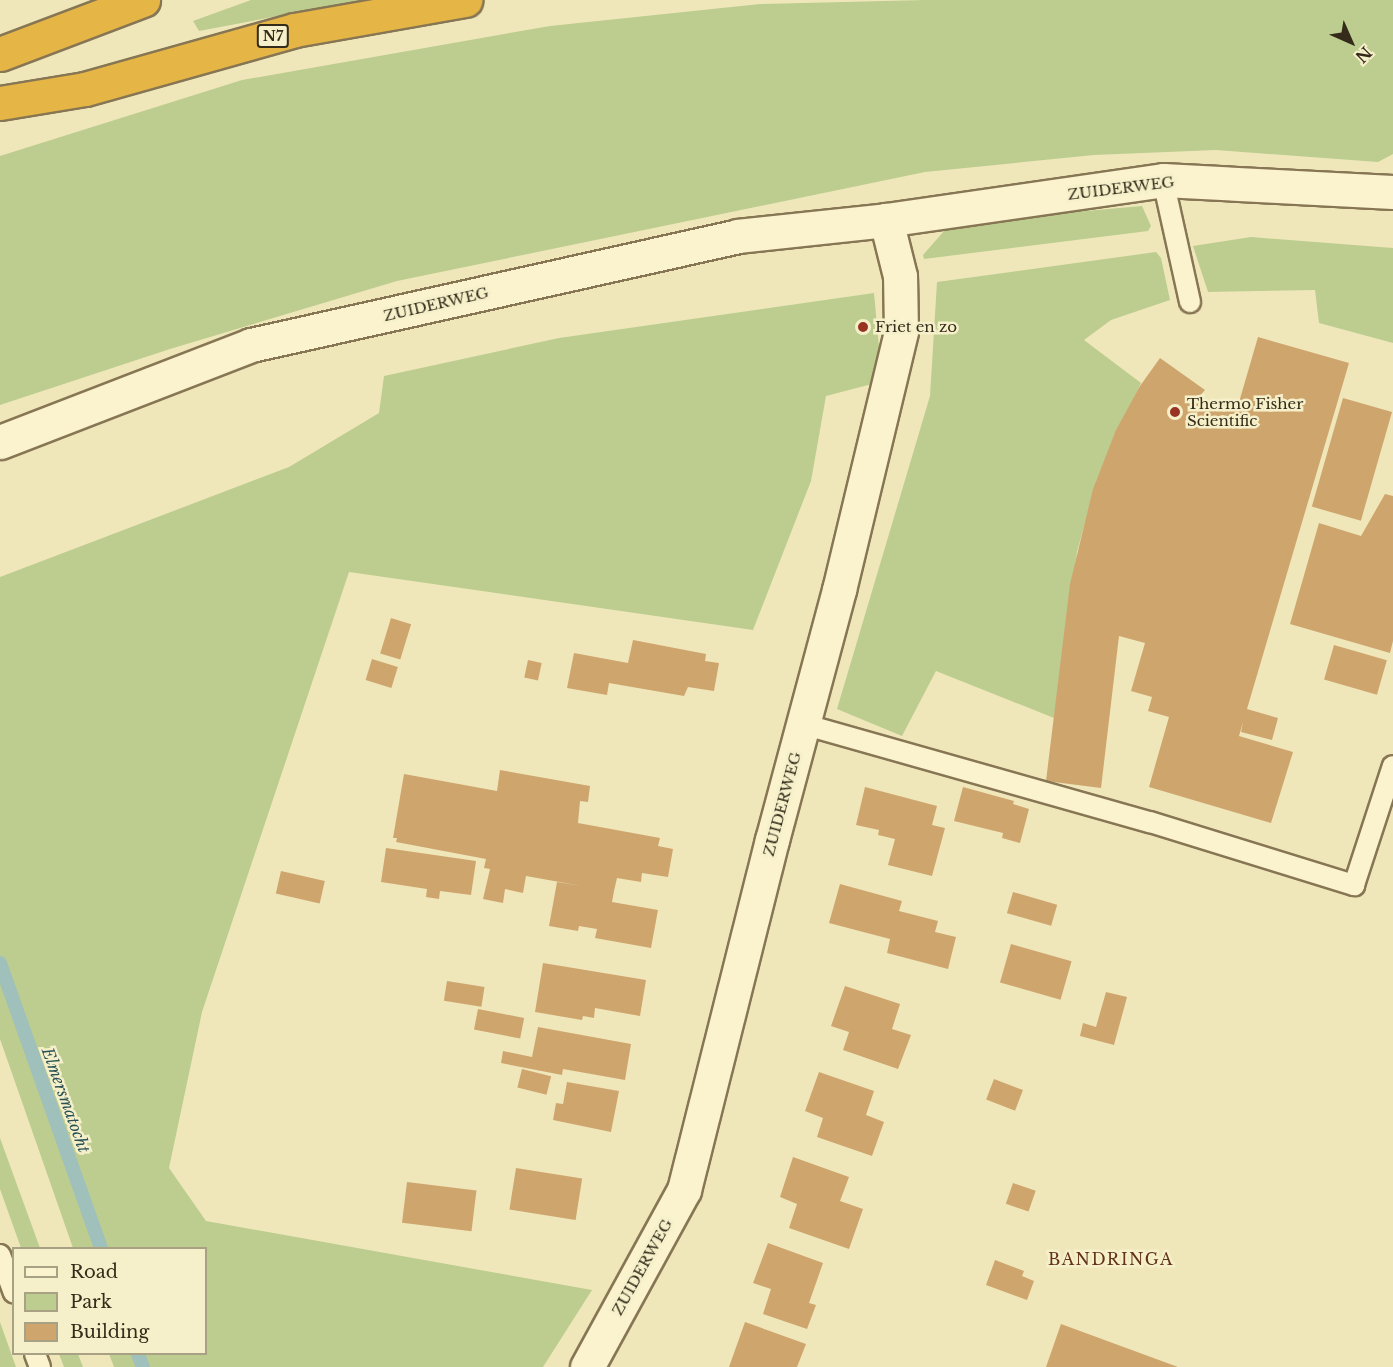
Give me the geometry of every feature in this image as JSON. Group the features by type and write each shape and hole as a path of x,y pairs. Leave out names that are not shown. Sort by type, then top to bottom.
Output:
{"highway":[{"path":"0,54 143,0"},
{"name":"N7","path":"0,104 85,89 294,30 465,0"}],"street":[{"name":"ZUIDERWEG","path":"0,442 252,345 737,236 886,220 1163,180 1393,192"},
{"name":"ZUIDERWEG","path":"587,1367 684,1190 839,590 901,331 900,276 886,220"}],"lane":[{"path":"1163,180 1190,302"},
{"path":"803,724 1150,822 1354,885 1393,766"},
{"path":"0,1255 12,1288"}],"green space":[{"path":"251,0 362,0 199,31 193,21"},
{"path":"925,0 1393,0 1393,154 1378,162 1216,150 1094,155 925,172 397,281 170,349 0,405 0,156 242,80 550,26 760,4"},
{"path":"1142,206 1151,226 1148,231 924,259 923,255 951,223"},
{"path":"1251,237 1393,248 1393,343 1319,323 1315,290 1208,292 1193,246"},
{"path":"1156,252 1161,258 1170,300 1111,320 1084,340 1141,383 1097,479 1077,552 1054,718 936,671 902,736 837,709 930,396 937,282"},
{"path":"874,293 879,347 872,384 826,396 811,481 753,630 349,572 202,1012 169,1168 206,1221 592,1290 543,1367 114,1367 109,1355 207,1355 207,1247 73,1247 0,1039 0,577 289,467 379,413 384,376 559,338"},
{"path":"0,1138 40,1247 21,1247 0,1189"},
{"path":"0,1322 16,1367 0,1367"},
{"path":"59,1355 78,1355 83,1367 64,1367"}],"building":[{"path":"1258,337 1349,363 1247,709 1278,718 1272,740 1241,732 1243,722 1239,736 1293,752 1271,823 1149,787 1169,717 1148,711 1152,697 1131,691 1145,643 1119,636 1101,788 1046,781 1070,584 1093,489 1116,430 1140,386 1160,358 1205,390 1199,397 1237,409"},
{"path":"1343,398 1392,412 1361,521 1312,507"},
{"path":"1385,494 1393,496 1393,641 1390,653 1290,624 1319,523 1361,536"},
{"path":"391,618 411,624 400,660 380,653"},
{"path":"633,640 706,654 705,661 719,663 714,691 688,687 684,696 609,683 607,695 567,688 574,653 628,663"},
{"path":"1334,645 1387,660 1377,695 1324,680"},
{"path":"372,659 398,667 391,688 366,680"},
{"path":"528,660 542,663 538,681 524,678"},
{"path":"500,770 590,786 588,802 580,801 578,823 660,838 658,846 673,849 668,877 642,873 641,882 617,878 614,891 612,902 658,910 651,948 595,938 597,929 579,926 578,931 549,926 557,882 582,886 526,876 523,893 505,889 503,903 483,899 490,869 484,868 486,859 396,842 397,838 393,838 404,774 497,791"},
{"path":"865,787 937,806 932,825 945,828 932,876 888,865 895,839 878,835 879,830 856,825"},
{"path":"963,787 1014,801 1013,804 1029,809 1020,843 1002,838 1003,833 954,821"},
{"path":"386,848 476,861 471,895 440,891 439,899 426,897 427,889 381,882"},
{"path":"281,871 325,881 320,904 276,893"},
{"path":"840,884 902,901 899,911 938,921 935,932 956,937 948,969 887,953 890,939 829,923"},
{"path":"1013,892 1057,905 1051,926 1007,913"},
{"path":"1011,944 1072,961 1061,1000 1000,982"},
{"path":"543,963 646,980 640,1016 595,1008 594,1018 583,1016 582,1020 535,1012"},
{"path":"447,981 485,987 481,1007 444,1001"},
{"path":"845,986 900,1004 892,1029 911,1035 898,1069 843,1050 849,1032 831,1026"},
{"path":"1106,992 1127,997 1114,1045 1080,1036 1083,1023 1096,1027"},
{"path":"478,1009 524,1018 520,1039 474,1030"},
{"path":"538,1027 631,1044 625,1080 563,1069 562,1075 501,1063 503,1051 532,1057"},
{"path":"522,1069 551,1076 547,1095 517,1087"},
{"path":"819,1072 874,1091 866,1115 884,1122 872,1156 817,1137 823,1118 805,1111"},
{"path":"994,1079 1023,1090 1015,1111 986,1100"},
{"path":"567,1082 619,1091 611,1132 553,1120 556,1103 563,1104"},
{"path":"793,1157 849,1177 840,1201 863,1209 849,1249 789,1228 797,1204 780,1197"},
{"path":"516,1168 582,1178 576,1220 509,1209"},
{"path":"407,1182 476,1191 471,1231 402,1223"},
{"path":"1013,1183 1036,1191 1029,1212 1006,1204"},
{"path":"768,1243 823,1263 809,1303 816,1305 807,1329 763,1314 771,1289 753,1283"},
{"path":"995,1260 1024,1271 1022,1276 1034,1281 1027,1300 986,1285"},
{"path":"745,1322 806,1344 797,1367 729,1367"},
{"path":"1061,1324 1178,1367 1046,1367"}],"waterway":[{"name":"Elmersmatocht","path":"0,963 101,1247"},
{"name":"Elmersmatocht","path":"138,1355 143,1367"}],"place":[{"name":"Friet en zo","path":"863,327"},
{"name":"Thermo Fisher Scientific","path":"1175,412"}],"district":[{"name":"BANDRINGA","path":"1111,1259"}]}
